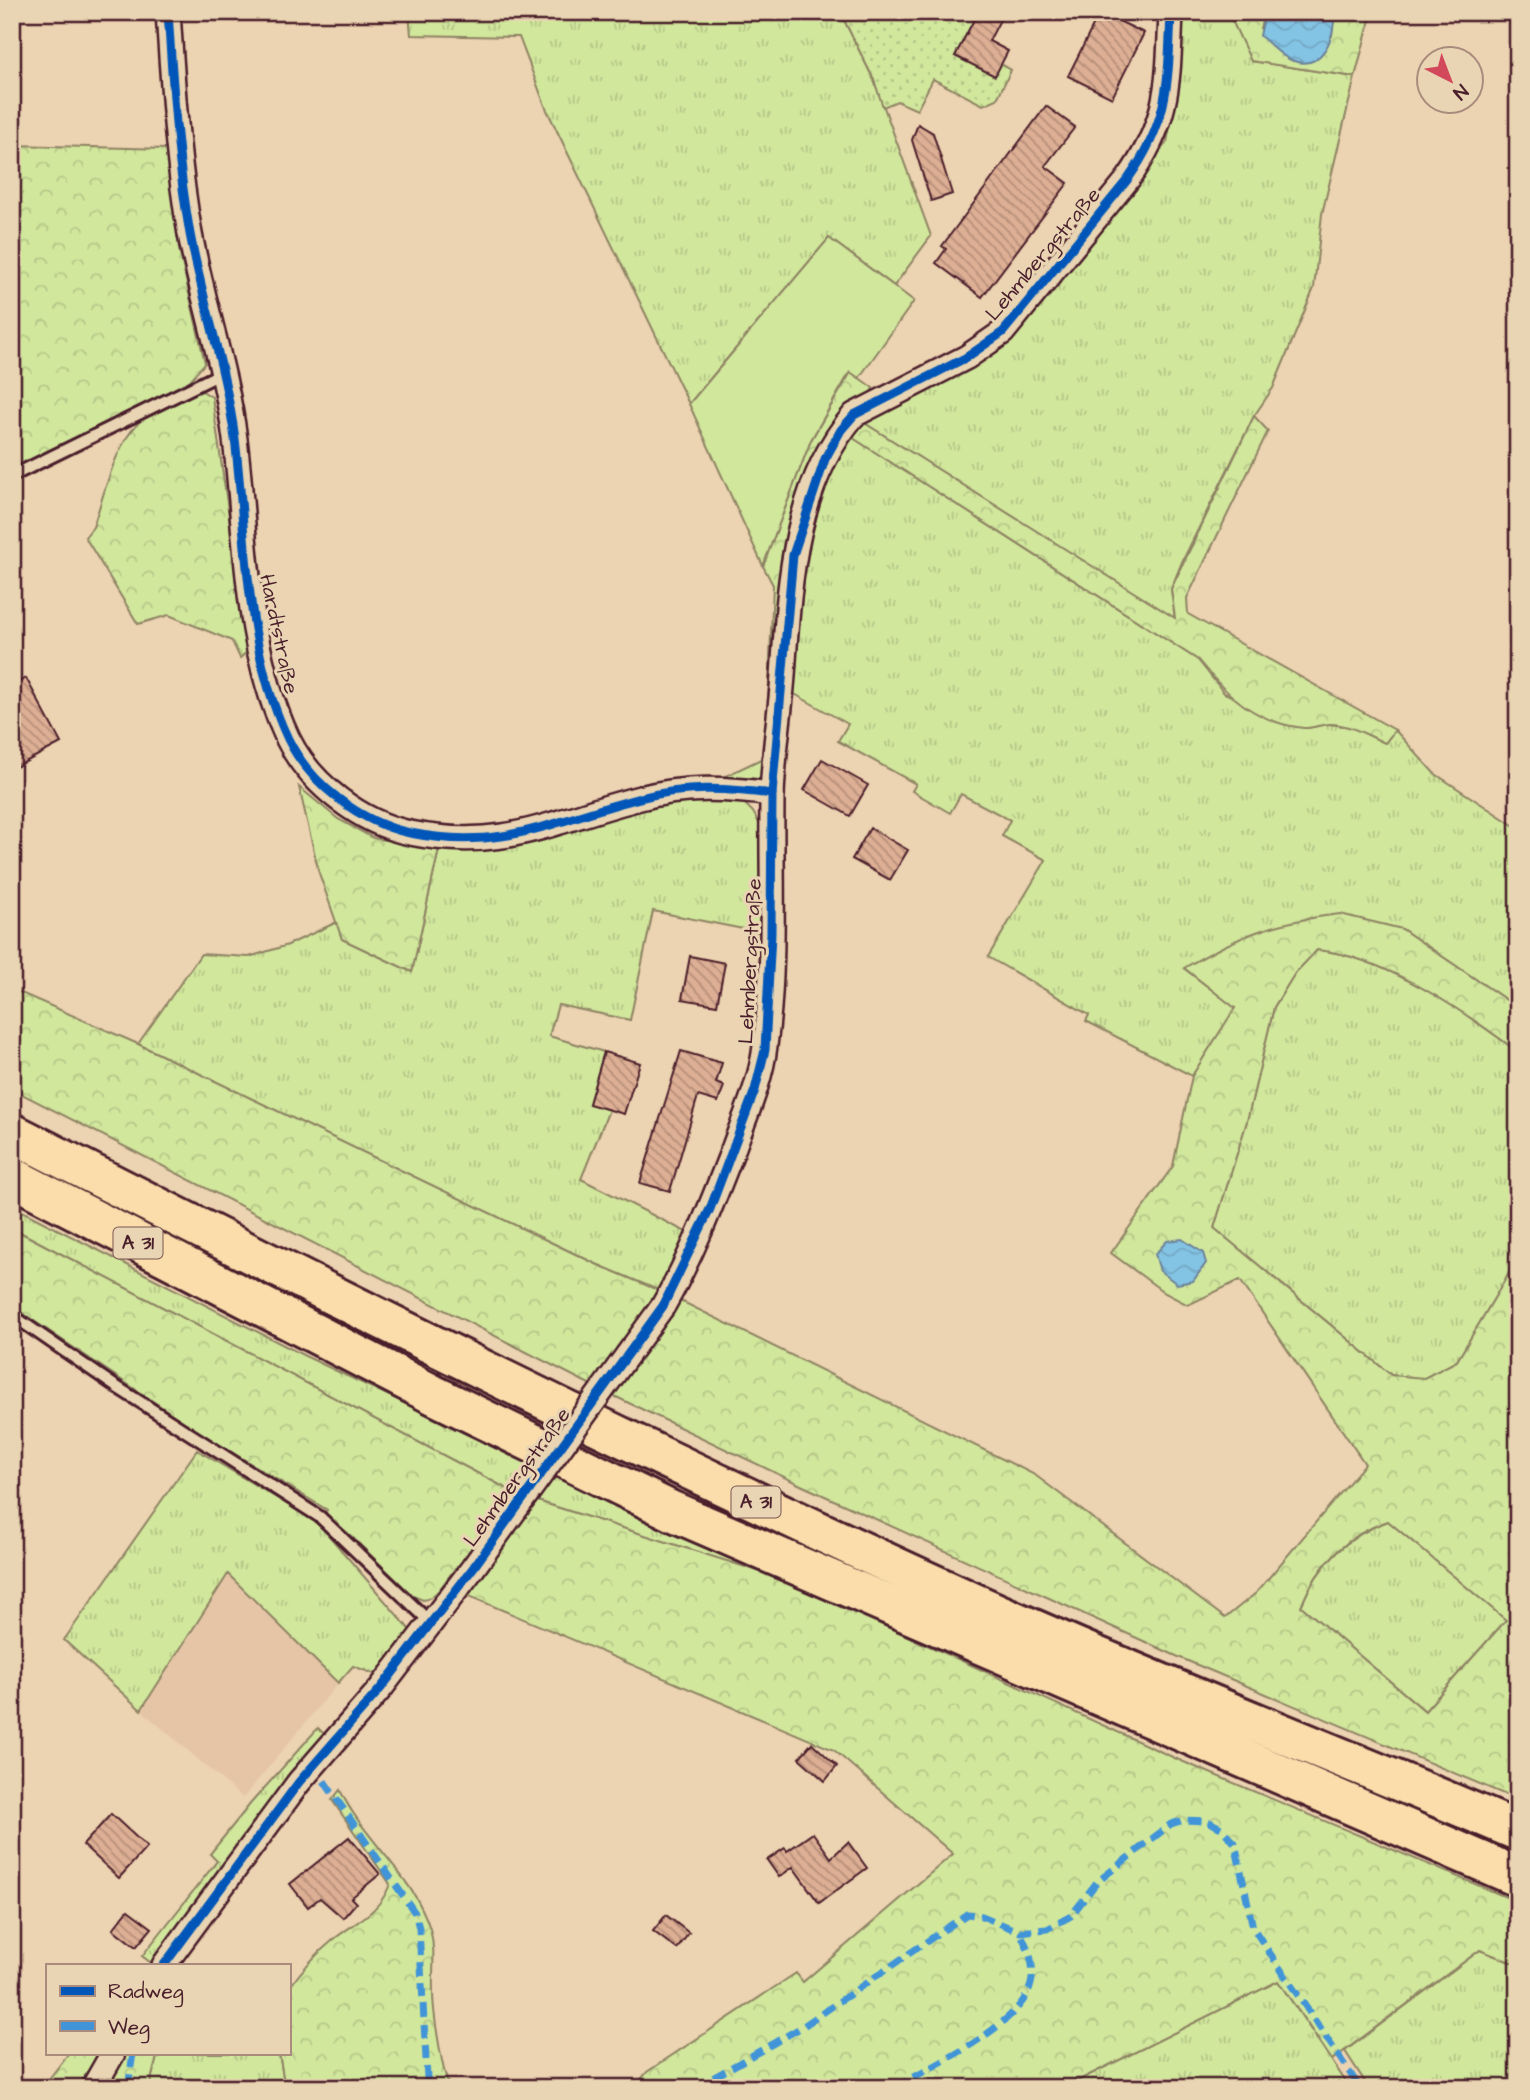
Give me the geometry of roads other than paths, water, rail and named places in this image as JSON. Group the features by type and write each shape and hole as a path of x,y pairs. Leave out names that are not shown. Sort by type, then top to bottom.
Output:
{"highway":[{"name":"A 31","path":"12,1133 283,1271 700,1476 984,1606 1518,1831"},
{"name":"A 31","path":"12,1177 264,1310 672,1511 1518,1877"},
{"path":"12,1198 146,1263 264,1310"}],"street":[{"name":"Hardtstraße","path":"168,12 173,87 190,233 235,437 248,582 268,685 289,741 313,775 335,797 385,826 411,833 481,840 519,835 640,798 675,792 723,788 772,794"},
{"name":"Lehmbergstraße","path":"165,1964 299,1782 381,1689 473,1568 663,1306 710,1209 755,1090 765,1050 771,934 772,794 793,555 825,459 854,415 967,357 1003,332 1128,179 1147,153 1160,122 1167,92 1171,12"},
{"path":"93,2088 112,2054"}],"lane":[{"path":"12,476 222,373"},
{"path":"12,1315 115,1386 320,1517 430,1622"}],"water":[{"path":"1265,12 1334,12 1332,31 1325,50 1319,57 1302,63 1287,58 1260,36"},
{"path":"1182,1239 1203,1253 1206,1263 1193,1281 1177,1284 1160,1271 1155,1254 1167,1241"}]}
